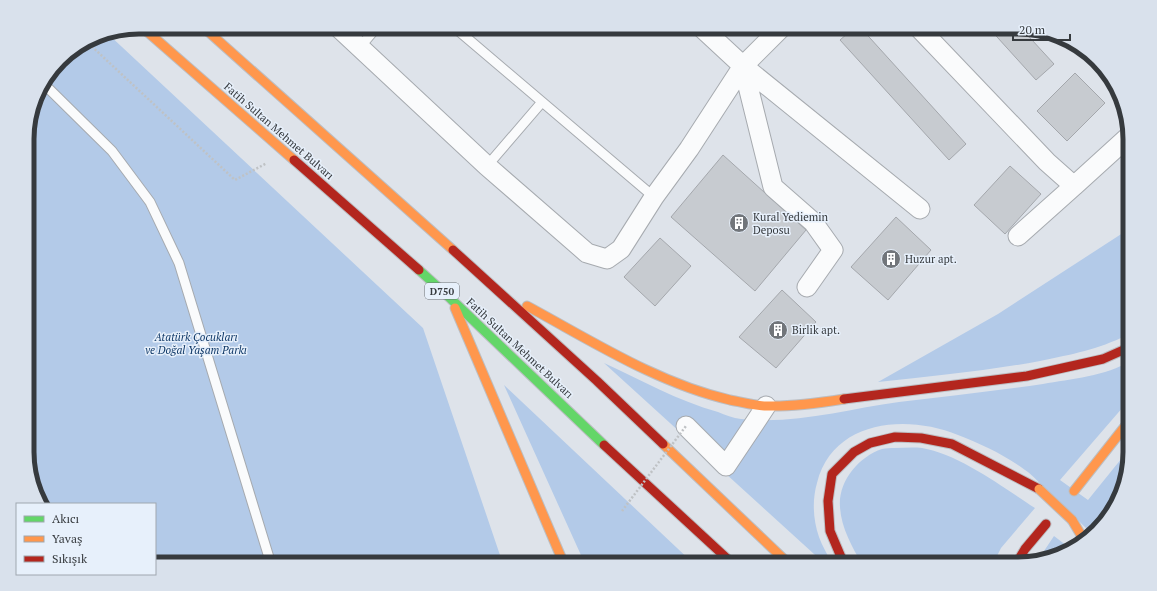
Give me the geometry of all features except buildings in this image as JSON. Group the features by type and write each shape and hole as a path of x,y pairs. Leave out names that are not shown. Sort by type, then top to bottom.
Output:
{"main road":[{"name":"Fatih Sultan Mehmet Bulvarı","path":"150,34 451,300 635,474 725,557"},
{"path":"211,34 609,391 782,557"},
{"path":"497,289 648,371 710,395 743,403 766,406 814,403 1027,376 1103,359 1123,351"},
{"path":"451,300 561,557"},
{"path":"1074,491 1123,429"},
{"path":"841,557 830,531 828,501 832,474 854,452 870,443 895,437 921,438 952,444 1039,489 1072,520 1081,536"},
{"path":"1020,557 1046,524"}],"street":[{"path":"346,34 487,166 587,253 607,259 621,249 654,197 689,150 743,66 775,34"},
{"path":"709,34 743,66 920,209"},
{"path":"925,34 1047,162 1074,186"},
{"path":"743,66 773,187 813,222 833,250 807,287"},
{"path":"1018,236 1123,141"},
{"path":"686,426 726,466 766,406"}],"lane":[{"path":"360,47 371,34"},
{"path":"462,34 654,197"},
{"path":"47,87 112,151 150,202 176,257 182,271 269,557"},
{"path":"487,166 542,102"}],"path":[{"path":"90,46 235,180 285,153"},
{"path":"622,511 686,426"}],"green space":[{"name":"Atatürk Çocukları ve Doğal Yaşam Parkı","path":"112,38 423,328 501,557 156,557 156,503 47,503 38,479 34,452 34,132 36,118 48,86 65,65 80,52 99,42"},
{"path":"1123,233 1123,337 1095,348 1074,354 1020,365 878,382 998,314"},
{"path":"604,363 689,402 735,418 761,420 801,418 899,402 1043,384 1099,374 1123,365 1123,407 1060,480 1088,500 1123,457 1119,479 1112,499 1105,511 1088,530 1031,474 1001,455 967,438 938,428 895,424 874,428 855,435 838,446 826,462 815,490 814,510 815,524 819,537 828,557 817,557"},
{"path":"504,385 687,557 582,557"},
{"path":"887,448 922,448 936,451 951,457 981,473 1035,508 1001,548 996,557 858,557 842,522 840,498 842,489 851,472 858,464 873,453"},
{"path":"1054,536 1066,545 1052,551 1042,554"}],"traffic: fast":[{"path":"419,270 604,445"}],"traffic: slow":[{"path":"150,34 294,160"},
{"path":"211,34 453,250"},
{"path":"527,306 626,360 703,393 762,406 796,405 844,399"},
{"path":"455,308 561,557"},
{"path":"1074,491 1123,429"},
{"path":"663,444 782,557"},
{"path":"1039,489 1072,520"},
{"path":"1072,520 1081,536"}],"traffic: jam":[{"path":"294,160 419,270"},
{"path":"453,250 597,381 663,444"},
{"path":"844,399 1027,376 1103,359 1123,350"},
{"path":"841,557 830,531 828,501 832,474 854,452 870,443 895,437 921,438 952,444 1039,489"},
{"path":"604,445 725,557"},
{"path":"1020,557 1046,524"}],"place":[{"name":"Kural Yediemin Deposu","path":"739,223"},
{"name":"Huzur apt.","path":"891,259"},
{"name":"Birlik apt.","path":"778,330"}]}
